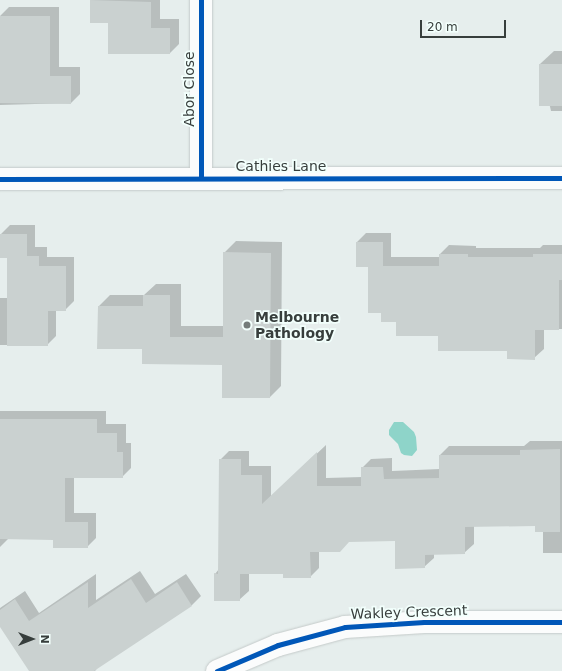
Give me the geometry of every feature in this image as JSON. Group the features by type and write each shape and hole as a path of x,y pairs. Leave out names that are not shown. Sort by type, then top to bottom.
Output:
{"street":[{"name":"Abor Close","path":"201,0 201,178"},
{"name":"Cathies Lane","path":"0,179 562,178"},
{"name":"Wakley Crescent","path":"218,671 278,645 344,627 424,622 562,622"}],"shaded area":[{"path":"394,422 403,422 414,432 417,450 412,456 401,453 398,444 389,435 389,430"}],"building":[{"path":"90,0 151,2 151,28 170,28 170,54 108,54 108,23 90,23"},
{"path":"0,16 50,16 50,76 71,76 71,104 0,103"},
{"path":"539,64 562,64 562,106 539,106"},
{"path":"0,234 27,234 27,256 39,256 39,266 66,266 66,311 48,311 48,346 7,346 7,258 0,258"},
{"path":"356,242 383,242 383,266 439,266 439,254 468,254 468,257 533,257 533,254 562,254 562,280 559,280 559,330 535,330 535,360 507,359 507,351 438,351 438,336 396,336 396,322 381,322 381,313 368,313 368,267 356,267"},
{"path":"223,252 271,253 270,398 222,398 222,365 142,364 142,349 97,349 98,306 143,306 143,295 170,295 170,337 223,337"},
{"path":"0,419 97,419 97,433 117,433 117,452 123,452 123,478 65,478 65,522 88,522 88,548 53,548 53,540 0,539"},
{"path":"560,449 560,532 535,532 535,526 465,527 465,554 425,555 425,568 395,569 395,541 349,542 340,552 310,552 311,578 283,578 283,574 240,574 240,601 214,601 214,573 218,574 219,459 241,459 241,475 262,475 262,504 317,452 317,486 361,486 361,467 383,467 384,479 439,478 439,455 520,455 520,450"},
{"path":"131,579 146,603 177,582 192,606 94,671 29,671 0,627 0,610 15,599 29,621 88,582 88,608"}],"cycle path":[{"path":"201,0 201,178"},
{"path":"0,179 562,178"},
{"path":"217,671 278,645 345,627 424,622 562,622"}],"place":[{"name":"Melbourne Pathology","path":"247,325"}]}
